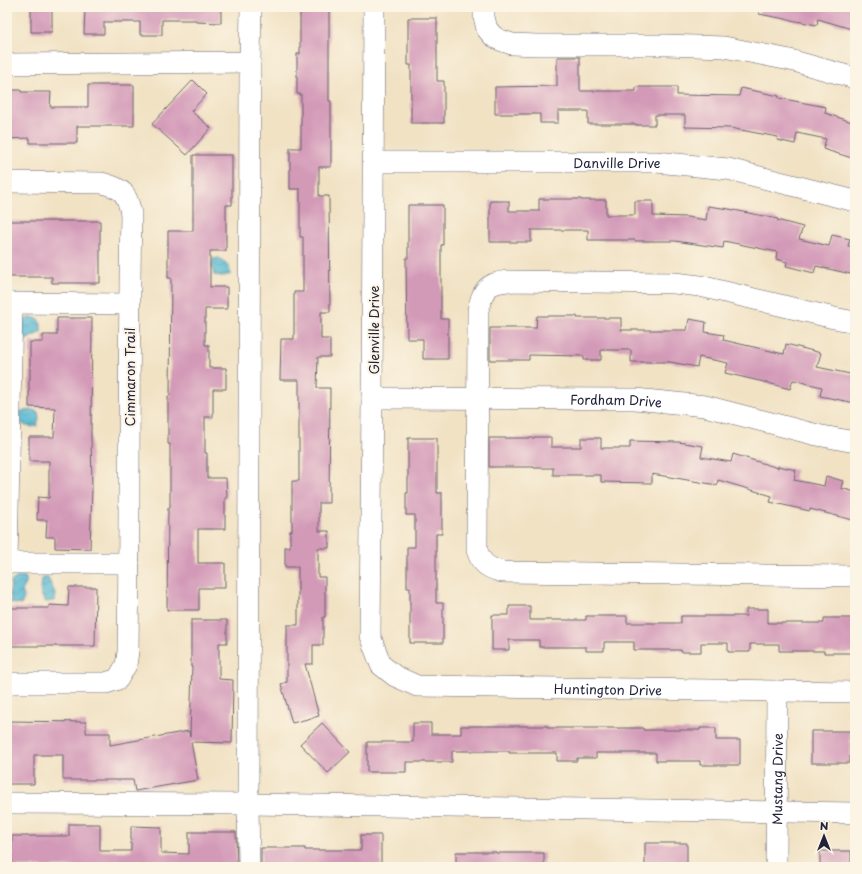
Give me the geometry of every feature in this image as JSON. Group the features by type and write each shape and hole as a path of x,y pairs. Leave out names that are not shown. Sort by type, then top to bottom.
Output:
{"street":[{"path":"249,867 251,7"},
{"name":"Glenville Drive","path":"374,7 370,636 376,652"},
{"path":"484,7 484,18 487,29 493,36 512,44 724,47 790,60 855,78"},
{"path":"7,64 250,62"},
{"name":"Danville Drive","path":"374,162 656,162 728,169 855,201"},
{"name":"Cimmaron Trail","path":"7,182 102,183 115,186 123,192 128,202 131,214 129,304 129,563 128,652 126,665 118,679 106,683 7,684"},
{"path":"855,322 700,286 674,283 508,281 490,285 484,292 478,310 477,550 479,558 484,563 492,569 502,572 855,576"},
{"path":"129,304 10,303 7,563 129,563"},
{"name":"Fordham Drive","path":"372,398 635,398 705,406 817,435 855,442"},
{"name":"Huntington Drive","path":"376,652 381,665 395,676 417,686 855,692"},
{"name":"Mustang Drive","path":"776,867 777,691"},
{"path":"7,803 248,804 855,813"}],"water":[{"path":"219,258 226,264 231,274 224,276 214,275 212,266 213,259"},
{"path":"31,317 38,319 41,324 41,332 26,340 17,340 17,324"},
{"path":"33,410 38,412 39,418 37,426 30,427 15,418 16,412"},
{"path":"23,576 26,578 26,584 22,591 24,596 23,601 21,605 11,603 11,582 16,578"},
{"path":"43,578 48,578 55,593 55,600 46,602 42,597 40,587"}],"building":[{"path":"31,7 52,7 52,32 31,32"},
{"path":"85,7 221,7 221,23 196,22 196,20 162,20 162,35 140,35 140,22 104,22 104,34 84,34"},
{"path":"300,7 329,7 331,167 319,167 319,196 329,196 330,312 321,312 321,339 330,339 330,357 318,357 317,388 330,388 329,503 319,503 319,531 329,531 329,548 318,548 318,577 325,577 323,645 313,645 313,664 305,664 319,716 292,723 281,684 287,682 287,625 298,625 298,567 285,567 285,547 290,547 290,531 292,531 292,481 299,481 299,380 280,380 281,339 294,339 294,292 303,292 303,237 300,237 300,189 290,189 290,148 301,148 301,94 297,94 297,54 300,54"},
{"path":"759,7 855,7 855,30 818,19 817,25 759,14"},
{"path":"408,18 437,18 437,81 444,81 444,123 411,123 411,65 408,65"},
{"path":"557,57 580,57 580,91 636,91 636,87 677,87 677,95 739,96 741,88 779,96 779,98 826,107 825,113 855,123 855,159 823,149 826,139 797,133 795,144 777,140 778,137 730,128 685,127 685,115 655,115 655,125 636,125 588,124 588,111 558,111 558,123 540,123 540,114 495,114 495,87 557,86"},
{"path":"193,80 207,94 191,111 211,128 187,155 152,124"},
{"path":"88,85 134,85 134,126 77,126 77,143 30,143 30,138 7,139 7,90 21,90 21,92 51,92 50,107 88,107"},
{"path":"193,155 232,155 232,205 226,205 226,251 210,251 210,287 227,287 227,309 205,309 205,345 209,345 209,368 226,368 226,389 213,389 213,417 205,417 207,478 226,478 227,498 225,498 225,529 198,529 198,563 225,563 225,588 199,588 199,610 167,610 168,508 170,508 168,396 170,396 171,278 168,278 168,231 193,231"},
{"path":"539,199 606,200 606,215 635,215 635,201 653,201 653,216 687,217 706,220 708,206 778,219 777,220 803,227 799,239 829,246 832,235 850,239 848,246 855,247 855,275 816,266 814,273 786,266 787,262 776,259 777,252 724,241 723,248 675,241 588,240 588,230 531,230 531,242 490,242 490,201 509,201 509,211 539,211"},
{"path":"408,205 443,205 443,245 441,245 441,319 448,319 448,359 423,359 423,339 407,339 406,258 408,258"},
{"path":"7,221 100,221 100,283 52,283 52,277 7,277"},
{"path":"537,316 621,318 621,330 687,330 689,319 706,322 705,332 724,335 723,340 784,354 786,344 821,353 817,367 855,375 855,403 820,396 822,387 793,380 790,389 725,373 728,363 699,357 697,367 670,362 631,362 631,350 601,350 601,360 584,360 584,356 529,355 529,360 490,360 490,328 536,328"},
{"path":"57,318 92,318 92,488 90,549 55,548 55,537 46,537 47,520 37,520 38,497 49,498 49,461 29,461 29,437 54,437 55,408 29,407 30,342 43,342 43,335 57,335"},
{"path":"551,437 551,447 581,447 581,438 601,438 601,448 630,448 630,441 678,442 703,446 701,457 731,462 733,454 778,468 778,466 796,470 794,480 824,486 826,476 843,481 841,488 855,492 855,511 853,520 810,509 810,511 770,502 772,496 718,480 717,485 652,474 652,483 601,482 601,475 553,475 553,468 489,467 489,438"},
{"path":"408,438 437,438 437,493 442,493 442,534 436,534 436,603 443,603 443,643 410,643 410,588 407,588 407,547 415,547 415,515 406,515 406,493 408,493"},
{"path":"69,587 96,587 95,646 7,646 7,608 49,608 49,605 68,606"},
{"path":"509,606 530,606 530,620 586,620 586,616 627,616 627,623 681,623 681,616 746,616 746,609 768,609 768,623 824,623 824,618 855,618 855,653 779,651 779,644 750,644 750,652 728,652 728,643 701,643 701,652 681,652 681,650 634,650 634,642 604,642 604,651 586,651 586,647 539,647 539,640 509,640 509,650 492,650 492,615 509,615"},
{"path":"191,620 227,620 227,643 219,643 219,679 233,680 232,743 191,742 198,780 135,791 133,780 63,780 63,755 34,755 34,784 7,784 7,721 86,722 86,733 110,733 110,745 189,731 190,737 192,667"},
{"path":"322,723 350,752 328,773 300,744"},
{"path":"413,723 431,723 431,734 461,734 461,726 643,728 643,730 700,730 700,728 716,728 716,740 740,740 740,765 700,765 700,761 656,761 656,753 596,753 596,758 577,758 577,761 557,761 557,753 452,751 452,762 406,762 406,772 367,772 367,742 413,742"},
{"path":"811,731 850,731 850,763 811,763"},
{"path":"69,824 100,824 100,851 131,851 131,826 161,827 161,853 189,854 189,832 236,832 237,867 12,867 12,836 69,836"},
{"path":"361,835 381,835 381,867 261,867 261,848 361,850"},
{"path":"645,843 687,843 687,867 645,867"},
{"path":"820,851 851,851 851,867 820,867"},
{"path":"456,852 544,853 544,867 456,867"}]}
